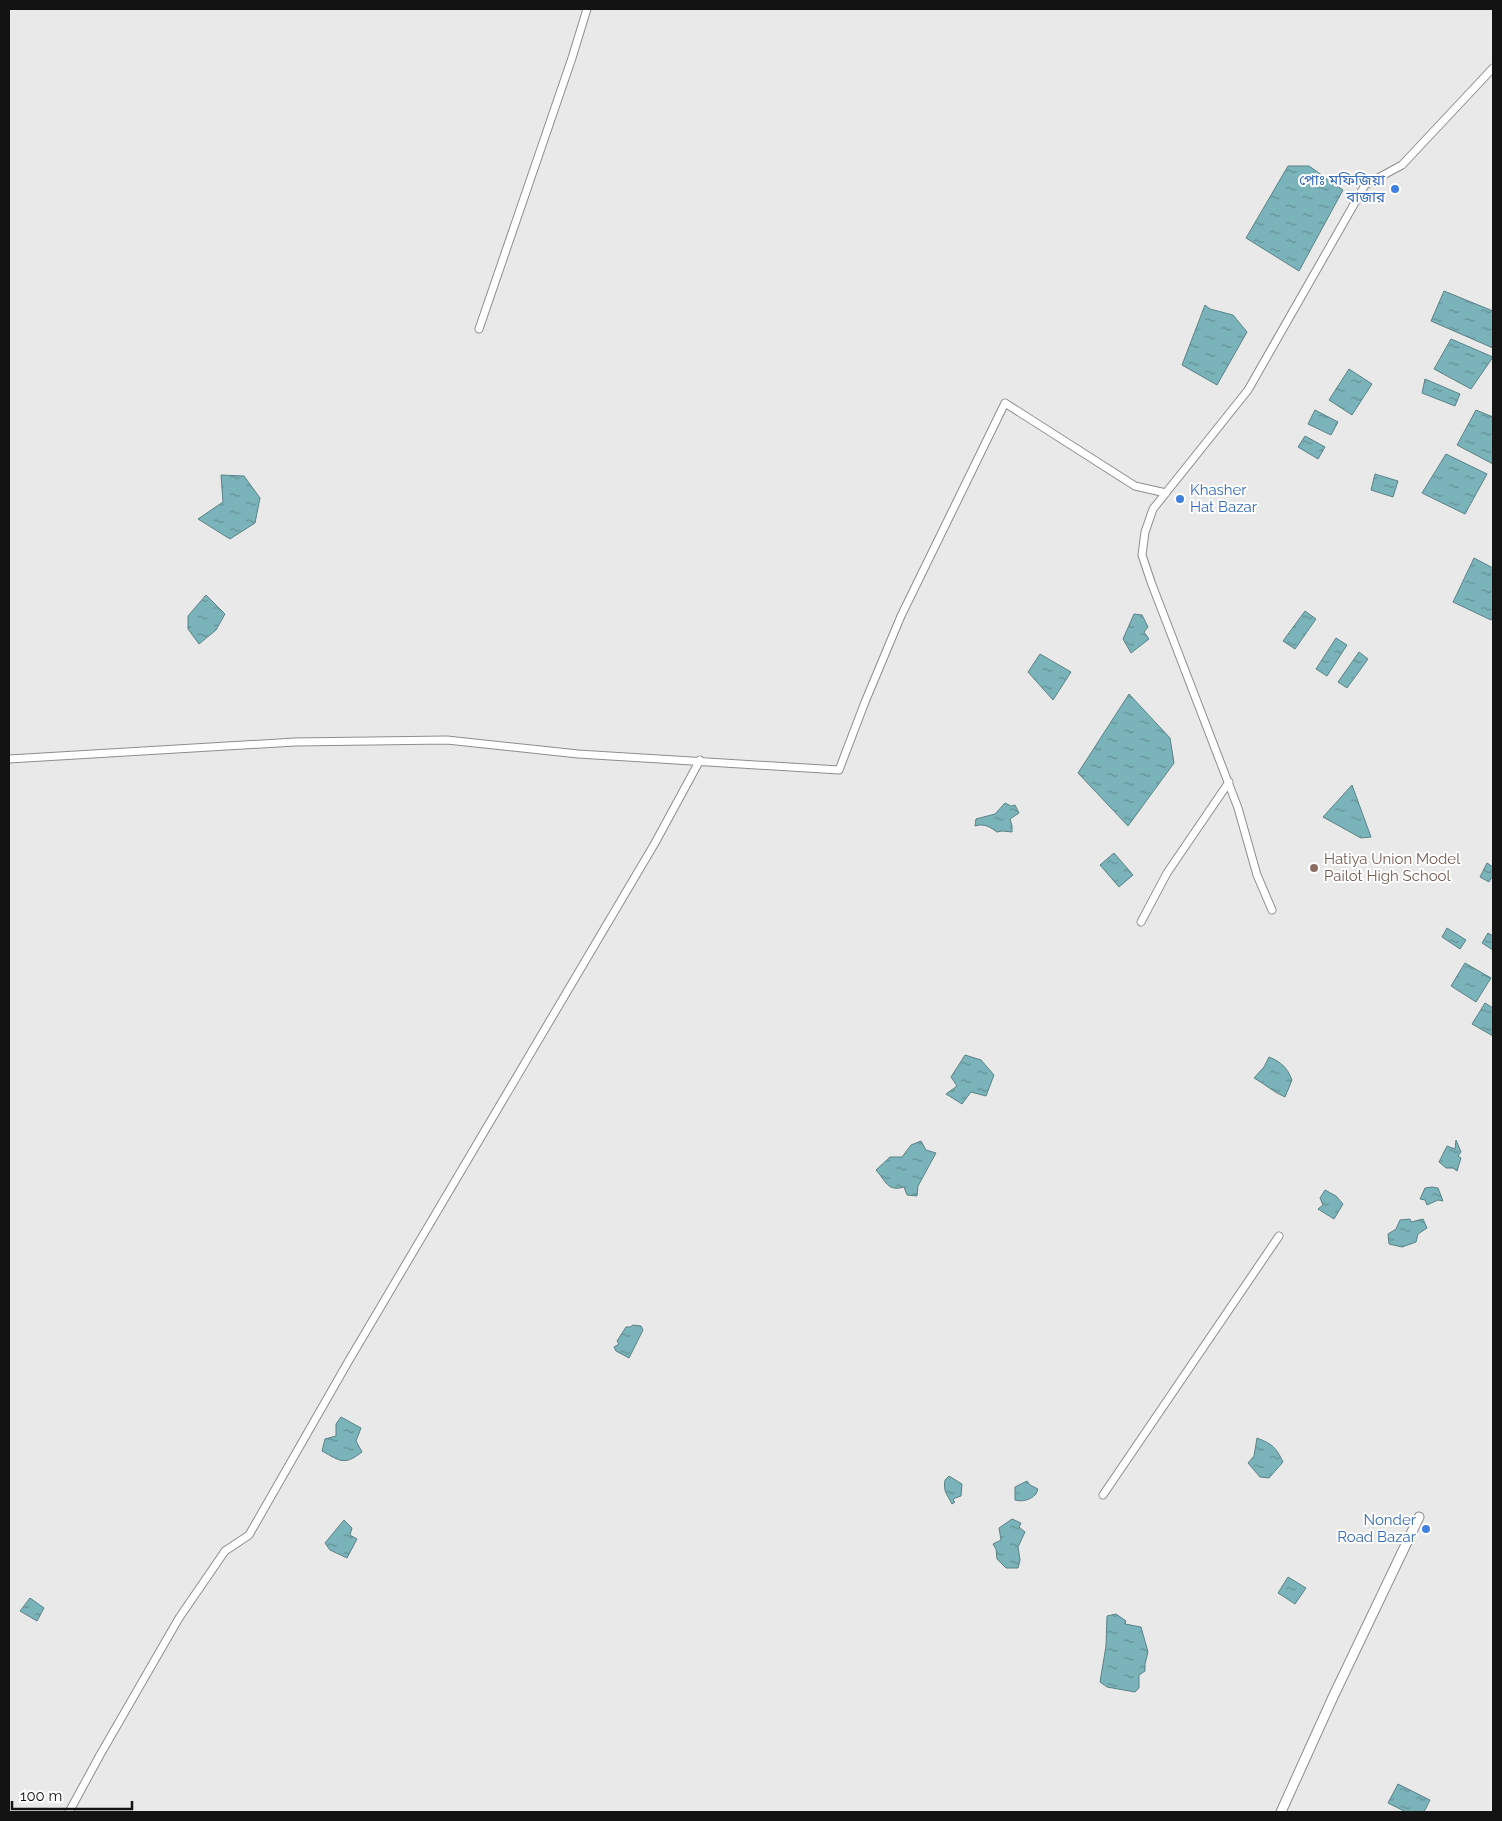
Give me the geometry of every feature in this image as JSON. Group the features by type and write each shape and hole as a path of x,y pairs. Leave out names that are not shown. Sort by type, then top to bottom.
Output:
{"street":[{"path":"479,329 587,9"},
{"path":"1272,910 1257,875 1238,808 1151,582 1142,555 1145,532 1153,509 1248,390 1365,184 1402,165 1493,68"},
{"path":"9,759 295,742 447,740 578,754 839,770 865,702 902,616 1005,402 1135,486 1166,493"},
{"path":"69,1812 179,1618 226,1551 249,1535 353,1354 655,843 700,760"},
{"path":"1141,922 1166,873 1228,782"},
{"path":"1103,1495 1280,1236"},
{"path":"1281,1812 1333,1697 1419,1517"}],"water":[{"path":"1288,166 1309,166 1343,190 1299,271 1246,238"},
{"path":"1444,291 1493,311 1493,348 1431,321"},
{"path":"1205,305 1210,309 1233,315 1247,332 1217,385 1182,365"},
{"path":"1451,339 1493,357 1471,389 1434,369"},
{"path":"1349,369 1372,384 1352,415 1329,400"},
{"path":"1425,379 1460,394 1455,406 1422,393"},
{"path":"1315,410 1338,422 1331,435 1308,424"},
{"path":"1476,410 1493,417 1493,464 1457,445"},
{"path":"1305,436 1325,447 1318,459 1298,447"},
{"path":"1446,454 1487,474 1465,514 1422,493"},
{"path":"1375,474 1398,481 1393,497 1371,490"},
{"path":"221,475 244,476 260,498 255,523 230,539 198,519 223,502"},
{"path":"1474,558 1493,568 1493,617 1491,620 1453,602"},
{"path":"206,595 225,614 216,630 199,644 188,629 188,616"},
{"path":"1305,611 1316,619 1295,649 1283,641"},
{"path":"1134,614 1142,615 1148,627 1144,632 1149,639 1131,653 1123,639"},
{"path":"1336,638 1347,645 1327,676 1316,669"},
{"path":"1359,652 1368,659 1347,688 1338,682"},
{"path":"1040,654 1071,672 1053,700 1028,672"},
{"path":"1129,694 1170,738 1174,763 1128,826 1078,773"},
{"path":"1352,785 1371,837 1361,838 1323,817"},
{"path":"1005,803 1011,806 1015,805 1019,813 1010,819 1012,832 997,832 984,825 975,826 976,819 995,814"},
{"path":"1114,853 1133,875 1119,887 1100,865"},
{"path":"1487,863 1493,867 1493,878 1489,882 1480,877"},
{"path":"1447,928 1466,940 1460,949 1442,937"},
{"path":"1488,933 1493,936 1493,950 1482,943"},
{"path":"1465,963 1491,978 1476,1002 1451,986"},
{"path":"1485,1003 1493,1008 1493,1036 1472,1024"},
{"path":"965,1055 981,1060 994,1075 986,1096 971,1092 962,1104 946,1094 957,1086 951,1077"},
{"path":"1269,1057 1283,1066 1292,1080 1285,1097 1254,1078 1264,1067"},
{"path":"1456,1140 1461,1152 1458,1156 1461,1158 1457,1171 1453,1168 1446,1168 1439,1162 1447,1146 1455,1149"},
{"path":"921,1141 926,1150 936,1153 918,1186 917,1196 907,1195 904,1187 890,1187 876,1170 890,1157 902,1157 911,1145"},
{"path":"1425,1188 1438,1188 1443,1201 1438,1200 1427,1205 1425,1200 1420,1199"},
{"path":"1325,1190 1336,1196 1343,1204 1334,1219 1318,1209 1323,1205 1320,1198"},
{"path":"1410,1219 1411,1222 1423,1219 1427,1228 1418,1234 1416,1242 1402,1247 1389,1244 1388,1234 1396,1229 1400,1220"},
{"path":"633,1325 641,1326 643,1330 629,1358 616,1351 614,1347 619,1344 617,1341 626,1327"},
{"path":"341,1417 361,1428 356,1441 362,1452 346,1460 338,1459 322,1451 325,1439 336,1436 336,1424"},
{"path":"1257,1438 1273,1447 1283,1462 1269,1478 1260,1477 1248,1463 1254,1456"},
{"path":"949,1476 962,1484 961,1496 955,1498 953,1500 955,1502 952,1504 945,1487 945,1480"},
{"path":"1027,1481 1038,1489 1036,1494 1026,1500 1015,1500 1015,1487"},
{"path":"1012,1519 1021,1523 1019,1527 1025,1532 1018,1547 1020,1560 1018,1568 1006,1568 997,1559 996,1549 993,1544 1001,1540 999,1528"},
{"path":"344,1520 352,1528 350,1535 357,1539 347,1558 330,1550 325,1543"},
{"path":"1288,1577 1306,1588 1295,1604 1278,1593"},
{"path":"30,1598 44,1608 37,1621 20,1611"},
{"path":"1116,1614 1126,1621 1125,1624 1141,1627 1148,1652 1145,1671 1139,1675 1139,1688 1135,1692 1107,1687 1100,1682 1106,1646 1107,1616"},
{"path":"1398,1784 1430,1800 1424,1812 1406,1812 1388,1803"}],"place":[{"name":"পোঃ মফিজিয়া বাজার","path":"1395,189"},
{"name":"Khasher Hat Bazar","path":"1180,499"},
{"name":"Hatiya Union Model Pailot High School","path":"1314,868"},
{"name":"Nonder Road Bazar","path":"1426,1529"}]}
